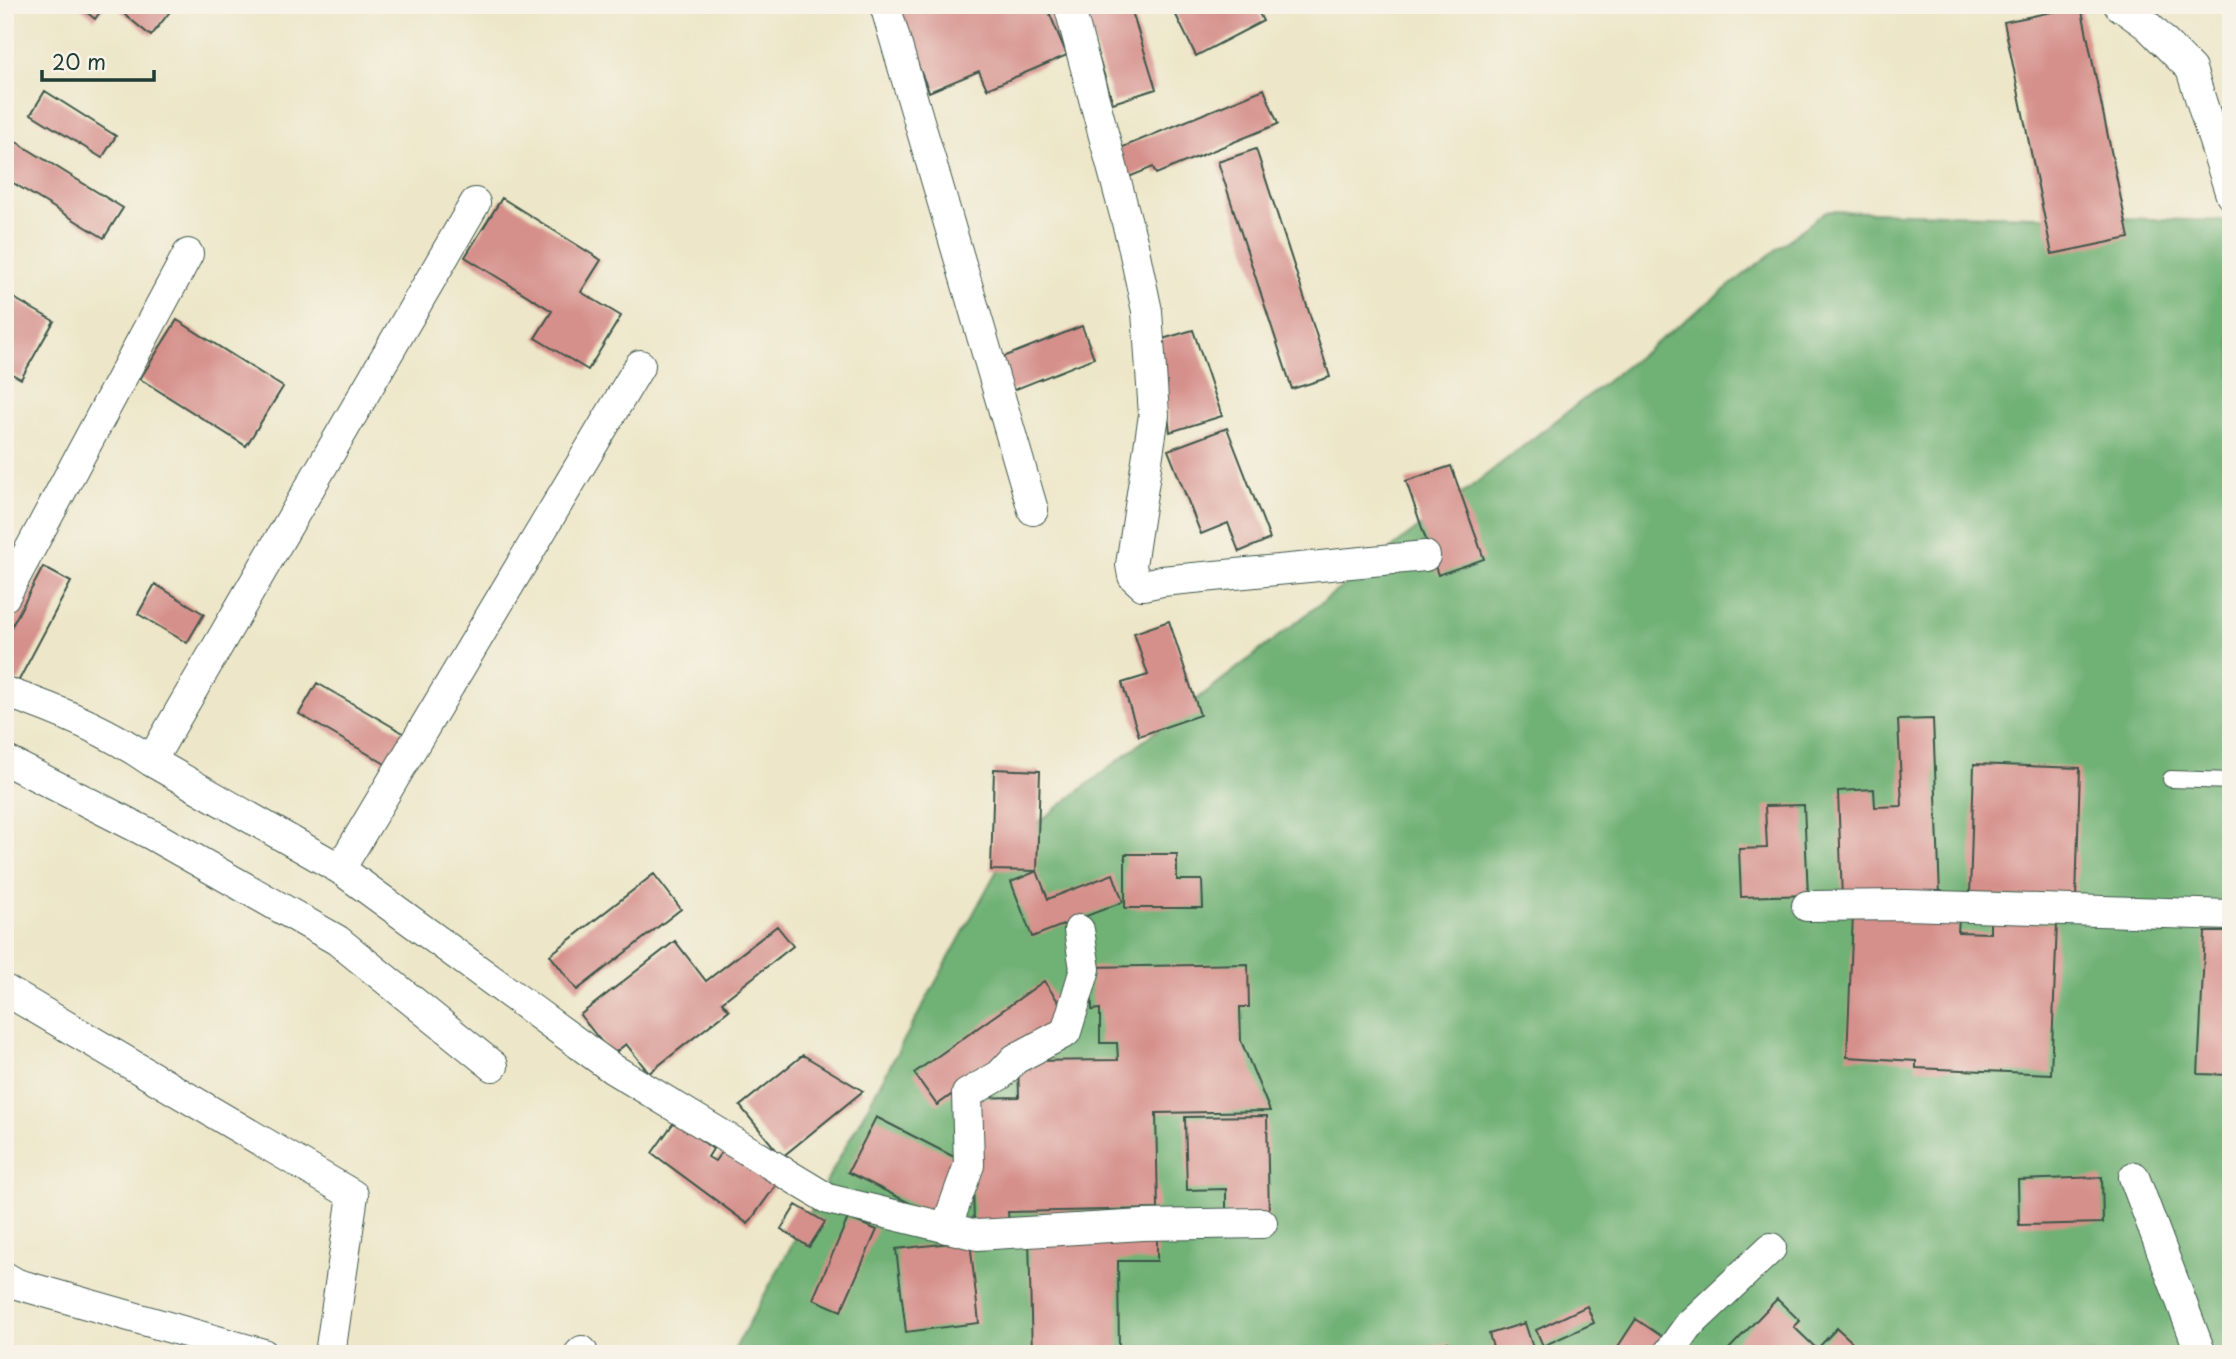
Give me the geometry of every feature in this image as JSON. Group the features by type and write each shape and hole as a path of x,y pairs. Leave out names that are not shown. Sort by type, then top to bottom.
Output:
{"street":[{"path":"885,5 1033,510"},
{"path":"1069,5 1133,245 1147,312 1154,415 1131,565 1133,576 1143,585 1425,556"},
{"path":"2119,5 2147,25 2191,69 2231,195"},
{"path":"151,761 475,203"},
{"path":"5,596 188,254"},
{"path":"340,869 640,365"},
{"path":"5,692 50,707 131,747 340,869 613,1069 828,1199 977,1236 1143,1225 1262,1223"},
{"path":"5,760 154,836 337,940 493,1066"},
{"path":"1807,906 1906,905 2231,915"},
{"path":"946,1227 969,1166 967,1094 1000,1075 1015,1059 1066,1032 1085,970 1079,930"},
{"path":"5,990 353,1195 330,1354"},
{"path":"2134,1177 2201,1354"},
{"path":"1668,1354 1689,1325 1770,1248"},
{"path":"5,1277 18,1284 263,1354"}],"lane":[{"path":"2171,779 2231,781"}],"green space":[{"path":"1826,211 2231,221 2231,1354 732,1354 1012,843"}],"building":[{"path":"78,5 105,5 95,19"},
{"path":"113,5 175,5 151,36"},
{"path":"893,5 1046,5 1067,55 987,89 979,71 929,92"},
{"path":"1082,5 1130,5 1156,89 1113,103"},
{"path":"1171,5 1255,5 1263,21 1196,56"},
{"path":"2081,6 2129,238 2052,254 2004,22"},
{"path":"1264,89 1278,124 1156,174 1153,167 1129,177 1118,149"},
{"path":"45,91 116,136 102,158 31,114"},
{"path":"5,135 123,208 104,238 5,178"},
{"path":"1256,149 1330,377 1292,389 1218,162"},
{"path":"502,198 601,260 581,292 621,316 588,370 535,338 552,311 465,257"},
{"path":"5,293 54,321 21,379 5,370"},
{"path":"177,320 283,387 246,446 140,379"},
{"path":"1082,326 1094,358 1006,393 993,361"},
{"path":"1193,330 1222,416 1170,432 1159,340"},
{"path":"1227,428 1270,539 1239,552 1228,523 1201,534 1168,450"},
{"path":"1451,466 1484,559 1438,575 1406,481"},
{"path":"43,567 71,582 18,682 5,676 5,639"},
{"path":"155,584 204,614 187,643 138,614"},
{"path":"1169,621 1200,715 1139,736 1122,683 1148,675 1134,633"},
{"path":"317,683 405,734 387,765 299,714"},
{"path":"1933,719 1940,895 1842,899 1838,791 1874,789 1875,807 1902,806 1898,720"},
{"path":"1974,764 2080,768 2076,899 1970,895"},
{"path":"994,769 1040,771 1037,871 991,870"},
{"path":"1804,805 1808,895 1741,897 1739,849 1767,848 1765,806"},
{"path":"1125,854 1177,854 1177,880 1202,880 1203,908 1125,908"},
{"path":"1037,871 1048,899 1113,874 1123,902 1032,937 1011,882"},
{"path":"654,874 681,909 577,990 550,955"},
{"path":"1853,914 1959,919 1958,932 1990,933 1990,920 2057,923 2051,1074 1916,1068 1916,1061 1847,1057"},
{"path":"777,926 793,946 722,1002 729,1010 649,1073 626,1044 612,1055 580,1015 675,941 706,981"},
{"path":"2205,932 2231,932 2231,1075 2198,1074"},
{"path":"1248,964 1249,1007 1240,1007 1241,1041 1270,1111 1156,1113 1158,1209 1008,1212 1009,1224 974,1225 971,1098 1019,1097 1018,1061 1118,1060 1117,1043 1100,1043 1100,1009 1092,1010 1091,967"},
{"path":"1044,981 1066,1013 937,1105 914,1073"},
{"path":"803,1055 863,1091 782,1157 740,1106"},
{"path":"1267,1116 1269,1217 1226,1217 1226,1189 1187,1190 1185,1117"},
{"path":"876,1117 966,1163 939,1218 848,1172"},
{"path":"675,1121 713,1149 708,1157 715,1161 725,1147 776,1185 748,1224 652,1153"},
{"path":"2102,1177 2103,1223 2019,1225 2018,1180"},
{"path":"796,1205 825,1222 809,1247 781,1229"},
{"path":"848,1218 877,1230 841,1311 813,1299"},
{"path":"1157,1237 1157,1261 1118,1261 1119,1354 1032,1354 1029,1239"},
{"path":"970,1241 979,1323 906,1332 896,1249"},
{"path":"1777,1299 1800,1321 1794,1327 1817,1349 1837,1328 1863,1352 1724,1354"},
{"path":"1587,1306 1594,1323 1543,1346 1536,1330"},
{"path":"1636,1319 1670,1342 1662,1354 1613,1354"},
{"path":"1525,1323 1535,1354 1495,1354 1489,1334"},
{"path":"1448,1342 1451,1354 1411,1354 1411,1353"}]}
